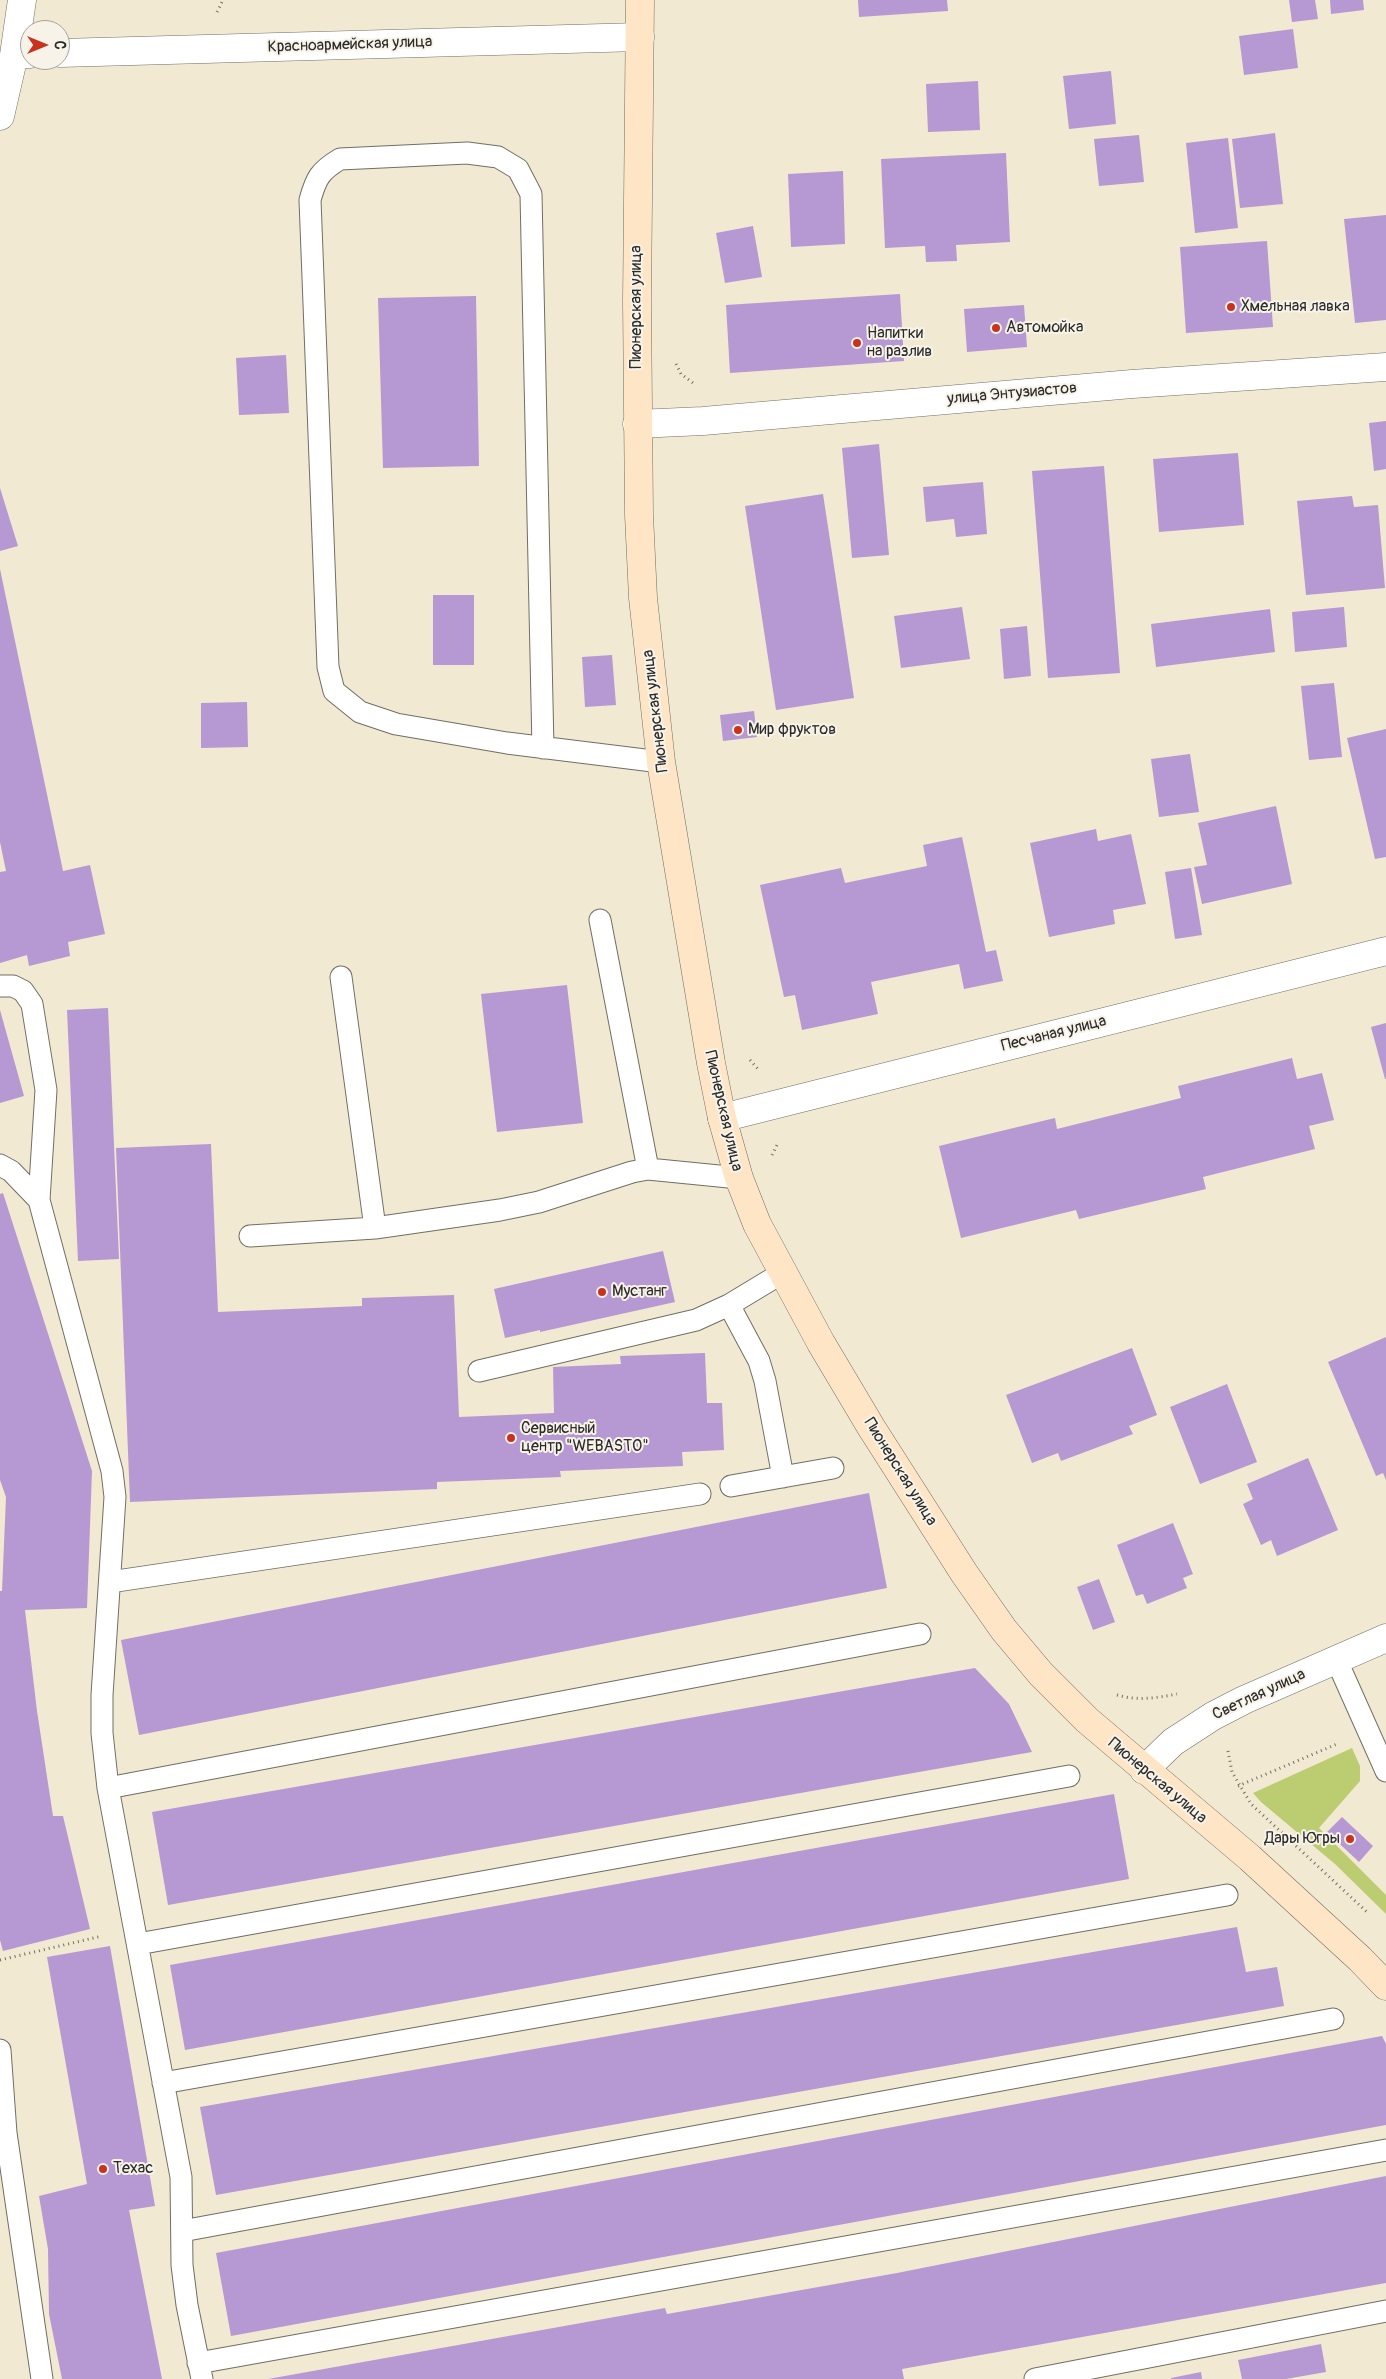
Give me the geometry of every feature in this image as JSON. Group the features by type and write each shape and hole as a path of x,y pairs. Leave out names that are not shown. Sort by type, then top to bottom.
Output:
{"street":[{"path":"22,0 22,20"},
{"name":"Пионерская улица","path":"640,0 637,424 643,598 661,762 722,1118 738,1178 757,1224 782,1273 871,1426 964,1573 1004,1630 1041,1674 1087,1720 1250,1858 1360,1959 1386,1986"},
{"name":"Красноармейская улица","path":"70,53 640,37"},
{"path":"0,116 20,61"},
{"name":"улица Энтузиастов","path":"637,424 713,420 1132,384 1386,367"},
{"name":"Песчаная улица","path":"722,1118 1386,951"},
{"name":"Светлая улица","path":"1144,1770 1173,1742 1193,1727 1244,1700 1386,1638"}],"lane":[{"path":"543,748 530,194 518,169 498,157 467,153 340,159 325,168 315,181 310,200 328,667 334,692 360,712 396,724 543,748 661,762"},
{"path":"600,920 648,1169"},
{"path":"341,977 374,1228"},
{"path":"0,986 14,986 23,991 32,1004 46,1090 39,1200 112,1471 115,1497 102,1695 102,1733 108,1788 181,2177 182,2231 187,2305 200,2371 1386,2150"},
{"path":"0,1165 11,1171 39,1200"},
{"path":"250,1236 374,1228 539,1202 632,1172 648,1169 738,1178"},
{"path":"479,1371 676,1326 729,1305 782,1273"},
{"path":"729,1305 759,1361 765,1381 783,1477"},
{"path":"731,1486 833,1468"},
{"path":"110,1582 700,1494"},
{"path":"108,1788 920,1634"},
{"path":"1336,1659 1386,1771"},
{"path":"136,1936 1069,1776"},
{"path":"163,2084 1227,1894"},
{"path":"182,2231 1333,2019"},
{"path":"0,2050 3,2134 42,2379"},
{"path":"1035,2379 1386,2311"}],"path":[{"path":"216,13 223,0"},
{"path":"1238,1786 1368,1730"},
{"path":"0,1960 136,1936"}],"green space":[{"path":"1352,1748 1360,1766 1360,1781 1319,1828 1386,1895 1386,1914 1335,1864 1261,1802 1253,1793"}],"building":[{"path":"858,0 947,0 948,11 859,17"},
{"path":"1289,0 1315,0 1318,19 1292,22"},
{"path":"1330,0 1363,0 1364,10 1331,14"},
{"path":"1293,29 1298,68 1244,75 1239,36"},
{"path":"1111,71 1116,124 1069,129 1063,76"},
{"path":"978,81 980,130 928,132 926,84"},
{"path":"1275,133 1283,204 1240,208 1232,139"},
{"path":"1139,135 1144,182 1099,186 1094,139"},
{"path":"1228,138 1238,228 1195,233 1186,143"},
{"path":"1006,153 1010,242 956,245 957,261 926,262 925,246 885,248 881,159"},
{"path":"843,171 845,244 791,247 788,174"},
{"path":"1386,215 1386,320 1355,323 1344,219"},
{"path":"753,226 762,277 725,283 716,233"},
{"path":"1267,241 1273,327 1186,333 1180,247"},
{"path":"900,294 904,361 730,373 726,305"},
{"path":"476,296 479,466 383,468 378,298"},
{"name":"Автомойка","path":"1024,305 1027,347 967,352 964,309"},
{"path":"286,355 289,413 239,415 236,358"},
{"path":"1386,421 1386,469 1374,471 1369,423"},
{"path":"879,444 889,555 852,558 842,448"},
{"path":"1238,453 1244,525 1159,532 1153,459"},
{"path":"1104,466 1120,673 1048,678 1032,471"},
{"path":"983,482 987,534 956,537 954,519 926,522 923,487"},
{"path":"0,488 18,546 0,551"},
{"path":"823,494 854,698 776,710 745,506"},
{"path":"1352,496 1354,507 1378,505 1385,588 1306,595 1297,501"},
{"path":"0,569 63,871 90,865 105,934 68,942 70,956 29,966 27,955 0,963 0,872 6,871 0,842"},
{"path":"433,595 474,595 474,665 433,665"},
{"path":"962,607 970,659 901,668 894,616"},
{"path":"1344,607 1347,647 1295,652 1292,612"},
{"path":"1270,609 1275,652 1156,667 1151,624"},
{"path":"1027,626 1031,676 1004,679 1000,629"},
{"path":"612,655 616,705 585,707 582,657"},
{"path":"1334,683 1342,757 1309,760 1301,686"},
{"path":"247,702 248,747 201,748 201,703"},
{"path":"754,711 757,737 723,741 720,715"},
{"path":"1386,729 1386,857 1375,859 1347,738"},
{"path":"1190,754 1199,812 1159,817 1151,759"},
{"path":"1276,806 1292,884 1202,904 1194,867 1207,865 1198,823"},
{"path":"1096,829 1098,841 1131,834 1146,904 1113,910 1115,924 1049,937 1030,843"},
{"path":"962,837 986,952 996,950 1003,981 964,989 959,964 871,982 878,1014 802,1030 795,995 784,997 760,885 841,868 845,883 927,866 923,845"},
{"path":"1191,868 1202,935 1175,939 1165,872"},
{"path":"567,985 583,1123 497,1132 481,994"},
{"path":"108,1008 119,1259 78,1261 67,1010"},
{"path":"0,1010 24,1096 0,1103"},
{"path":"1386,1023 1386,1079 1385,1079 1371,1027"},
{"path":"1292,1058 1297,1079 1322,1073 1334,1120 1309,1126 1315,1149 1203,1177 1206,1189 1079,1219 1076,1210 961,1238 939,1146 1055,1118 1057,1129 1181,1098 1178,1086"},
{"path":"211,1144 218,1312 362,1306 362,1298 454,1295 459,1417 554,1413 553,1367 621,1364 620,1356 705,1353 707,1403 722,1403 724,1450 682,1452 683,1466 560,1471 561,1477 437,1482 437,1489 130,1502 116,1148"},
{"path":"3,1193 92,1471 87,1608 25,1610 37,1711 53,1816 63,1816 90,1929 3,1951 0,1940 0,1591 2,1591 6,1497 0,1480 0,1194"},
{"name":"Мустанг","path":"663,1251 675,1302 505,1338 494,1289"},
{"path":"1386,1337 1386,1480 1383,1473 1376,1476 1328,1362"},
{"path":"1132,1348 1157,1415 1129,1426 1133,1434 1061,1461 1058,1453 1032,1463 1006,1395"},
{"path":"1227,1384 1257,1462 1200,1484 1170,1407"},
{"path":"1308,1458 1338,1530 1277,1556 1271,1540 1261,1545 1243,1504 1253,1499 1247,1484"},
{"path":"869,1493 887,1588 139,1735 121,1640"},
{"path":"1173,1523 1193,1574 1183,1578 1187,1588 1147,1604 1143,1594 1136,1596 1117,1545"},
{"path":"1099,1579 1115,1622 1093,1630 1077,1587"},
{"path":"975,1668 1009,1704 1032,1752 168,1905 152,1812"},
{"path":"1114,1794 1129,1879 185,2050 170,1965"},
{"name":"Дары Югры","path":"1342,1817 1373,1846 1359,1862 1327,1832"},
{"path":"1237,1927 1246,1972 1277,1967 1284,2006 216,2195 200,2107"},
{"path":"110,1946 155,2206 129,2210 162,2379 62,2379 49,2314 48,2249 39,2196 87,2184 47,1957"},
{"path":"1382,2036 1386,2044 1386,2125 231,2336 216,2253"},
{"path":"1386,2176 1386,2283 902,2369 904,2379 268,2379 665,2308 667,2314 897,2273"},
{"path":"1321,2344 1326,2372 1286,2379 1242,2379 1238,2360"},
{"path":"1201,2372 1202,2379 1171,2379 1171,2378"}],"place":[{"name":"Хмельная лавка","path":"1231,307"},
{"name":"Автомойка","path":"996,328"},
{"name":"Напитки на разлив","path":"857,343"},
{"name":"Мир фруктов","path":"738,730"},
{"name":"Мустанг","path":"602,1292"},
{"name":"Сервисный центр \"WEBASTO\"","path":"511,1438"},
{"name":"Дары Югры","path":"1350,1839"},
{"name":"Техас","path":"103,2169"}]}
